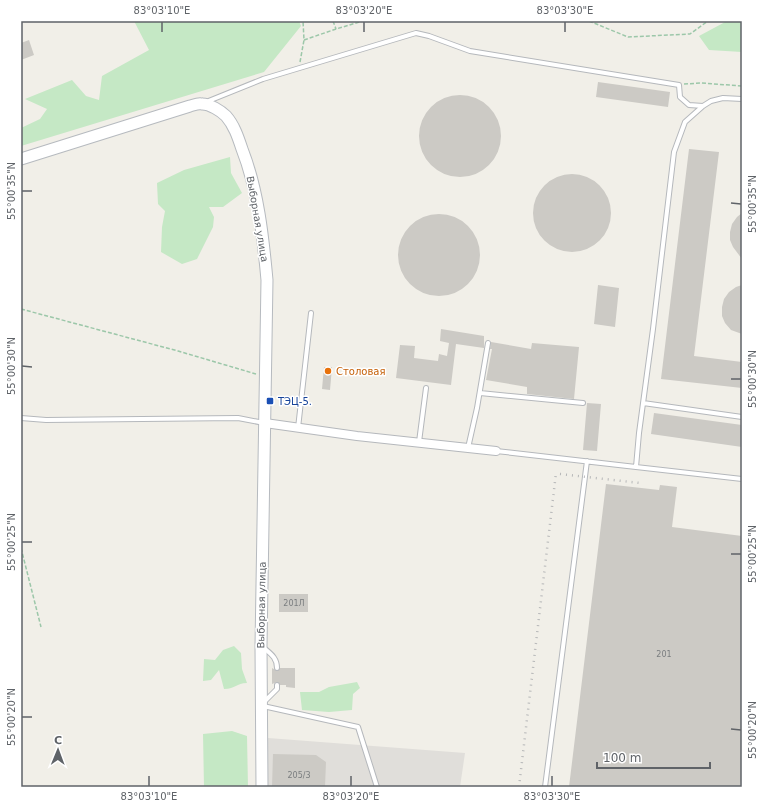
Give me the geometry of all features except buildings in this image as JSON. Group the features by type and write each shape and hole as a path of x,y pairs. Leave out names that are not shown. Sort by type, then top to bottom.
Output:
{"main road":[{"path":"21,160 190,106 202,104"},
{"name":"Выборная улица","path":"202,104 219,110 226,116 236,132 246,159 254,186 264,248 267,280 261,646 262,787"}],"street":[{"path":"264,423 358,436 496,451"}],"lane":[{"path":"202,104 263,79 416,33 430,36 470,51 680,85 680,97 689,105 703,106"},
{"path":"636,467 674,152 685,122 703,106 711,101 723,98 742,99"},
{"path":"298,428 310,313"},
{"path":"468,448 480,393 488,343"},
{"path":"418,443 426,388"},
{"path":"480,393 584,403"},
{"path":"643,403 742,417"},
{"path":"21,418 46,420 238,418 264,423"},
{"path":"496,451 742,479"},
{"path":"545,787 586,461"},
{"path":"261,646 275,659 277,662 277,668"},
{"path":"261,705 277,689 277,685"},
{"path":"261,705 358,727 377,787"}],"path":[{"path":"298,69 304,40 303,21"},
{"path":"333,21 336,29"},
{"path":"304,40 363,21"},
{"path":"589,21 628,37 690,34 708,21"},
{"path":"680,85 701,82 742,86"},
{"path":"21,309 178,350 266,377"},
{"path":"21,548 41,627"}],"shaded area":[{"path":"268,738 465,753 460,787 267,787"}],"green space":[{"path":"134,21 299,21 301,26 264,72 21,146 21,128 40,119 47,109 25,99 72,80 86,96 99,100 102,76 149,50"},
{"path":"727,21 742,21 742,52 709,50 699,36"},
{"path":"230,157 231,173 242,193 223,207 209,207 214,217 213,227 197,259 182,264 161,252 162,227 165,211 158,204 157,183 184,170"},
{"path":"234,646 241,653 242,669 247,683 224,689 219,670 211,680 203,681 204,659 215,660 223,650"},
{"path":"357,682 360,688 353,694 352,710 329,712 302,710 300,692 319,692 329,687"},
{"path":"232,731 247,736 248,787 204,787 203,734"}],"railway":[{"path":"519,787 556,473"},
{"path":"560,474 640,483"}],"place":[{"name":"Столовая","path":"328,371"},
{"name":"ТЭЦ-5.","path":"270,401"}]}
